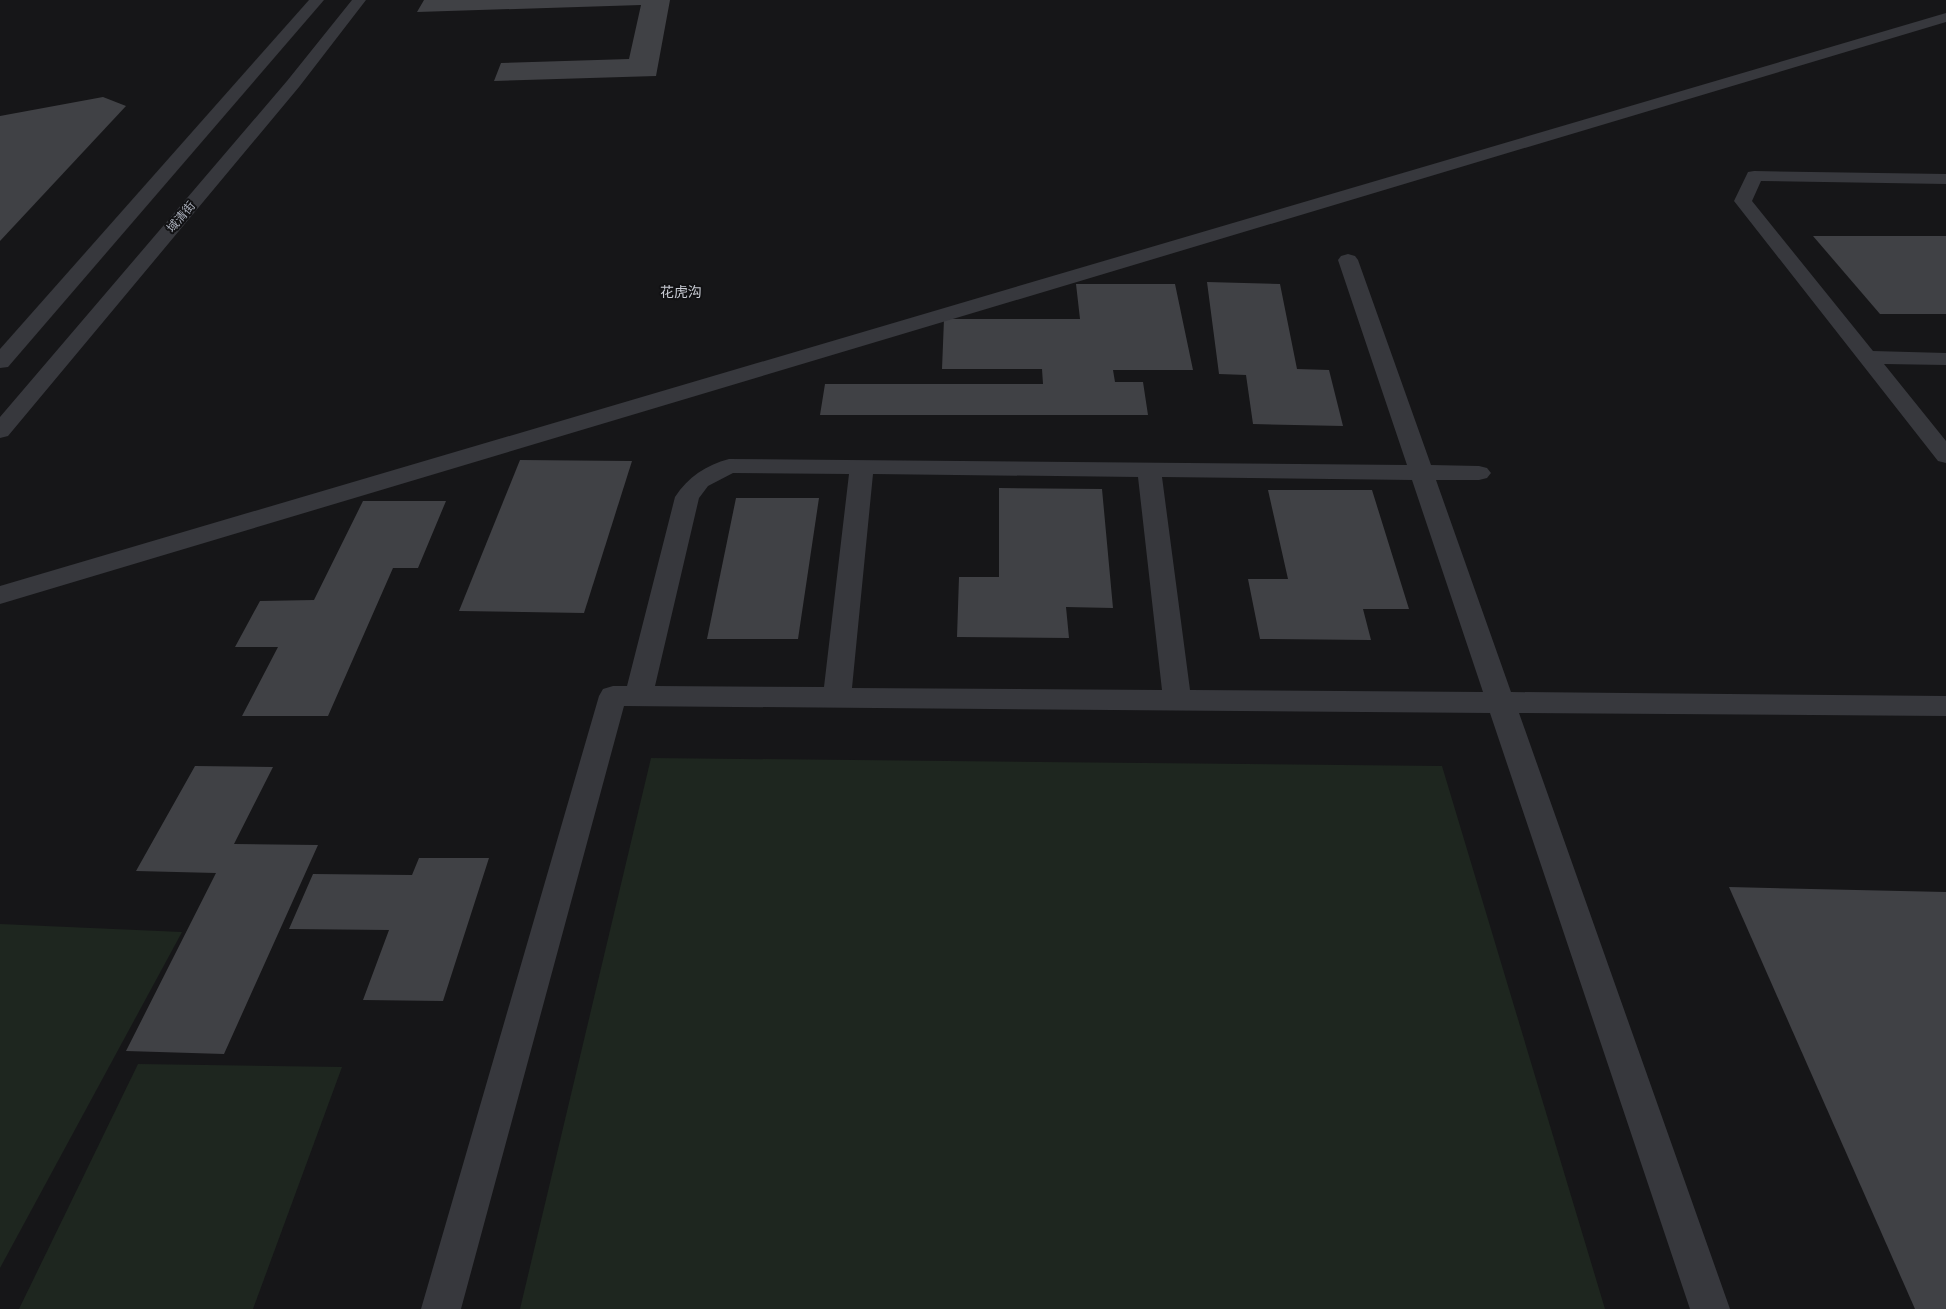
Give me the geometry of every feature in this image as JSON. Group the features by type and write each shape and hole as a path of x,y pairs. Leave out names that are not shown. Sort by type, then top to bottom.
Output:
{"street":[{"path":"0,362 317,0"},
{"name":"域清街","path":"0,431 293,84 359,0"},
{"path":"0,596 1946,17"},
{"path":"1946,179 1754,176 1743,200 1946,456"},
{"path":"1348,260 1710,1309"},
{"path":"1868,357 1946,359"},
{"path":"638,696 687,497 700,481 729,466 1479,473"},
{"path":"837,698 862,467"},
{"path":"1149,470 1176,700"},
{"path":"441,1309 613,696 1946,706"}],"shaded area":[{"path":"651,758 1442,766 1605,1309 520,1309"},
{"path":"0,924 182,932 0,1268"},
{"path":"138,1064 342,1067 253,1309 19,1309"}],"building":[{"path":"424,0 670,0 656,76 494,81 501,63 629,59 641,5 417,12"},
{"path":"103,97 126,106 0,241 0,116"},
{"path":"1813,236 1946,236 1946,314 1880,314"},
{"path":"1207,282 1280,284 1297,369 1329,370 1343,426 1253,424 1246,375 1219,374"},
{"path":"1076,284 1175,284 1193,370 1113,370 1115,382 1143,382 1148,415 820,415 825,384 1043,384 1042,369 942,369 944,319 1080,319"},
{"path":"520,460 632,461 584,613 459,611"},
{"path":"999,488 1102,489 1113,608 1066,607 1069,638 957,637 959,577 999,577"},
{"path":"1268,490 1372,490 1409,609 1363,609 1371,640 1260,639 1248,579 1288,579"},
{"path":"736,498 819,498 798,639 707,639"},
{"path":"363,501 446,501 418,568 393,568 328,716 242,716 278,647 235,647 260,601 314,600"},
{"path":"195,766 273,767 234,844 318,845 224,1054 126,1051 216,873 136,871"},
{"path":"419,858 489,858 443,1001 363,1000 389,930 289,929 313,874 412,875"},
{"path":"1729,887 1946,892 1946,1309 1915,1309"}],"district":[{"name":"花虎沟","path":"681,292"}]}
